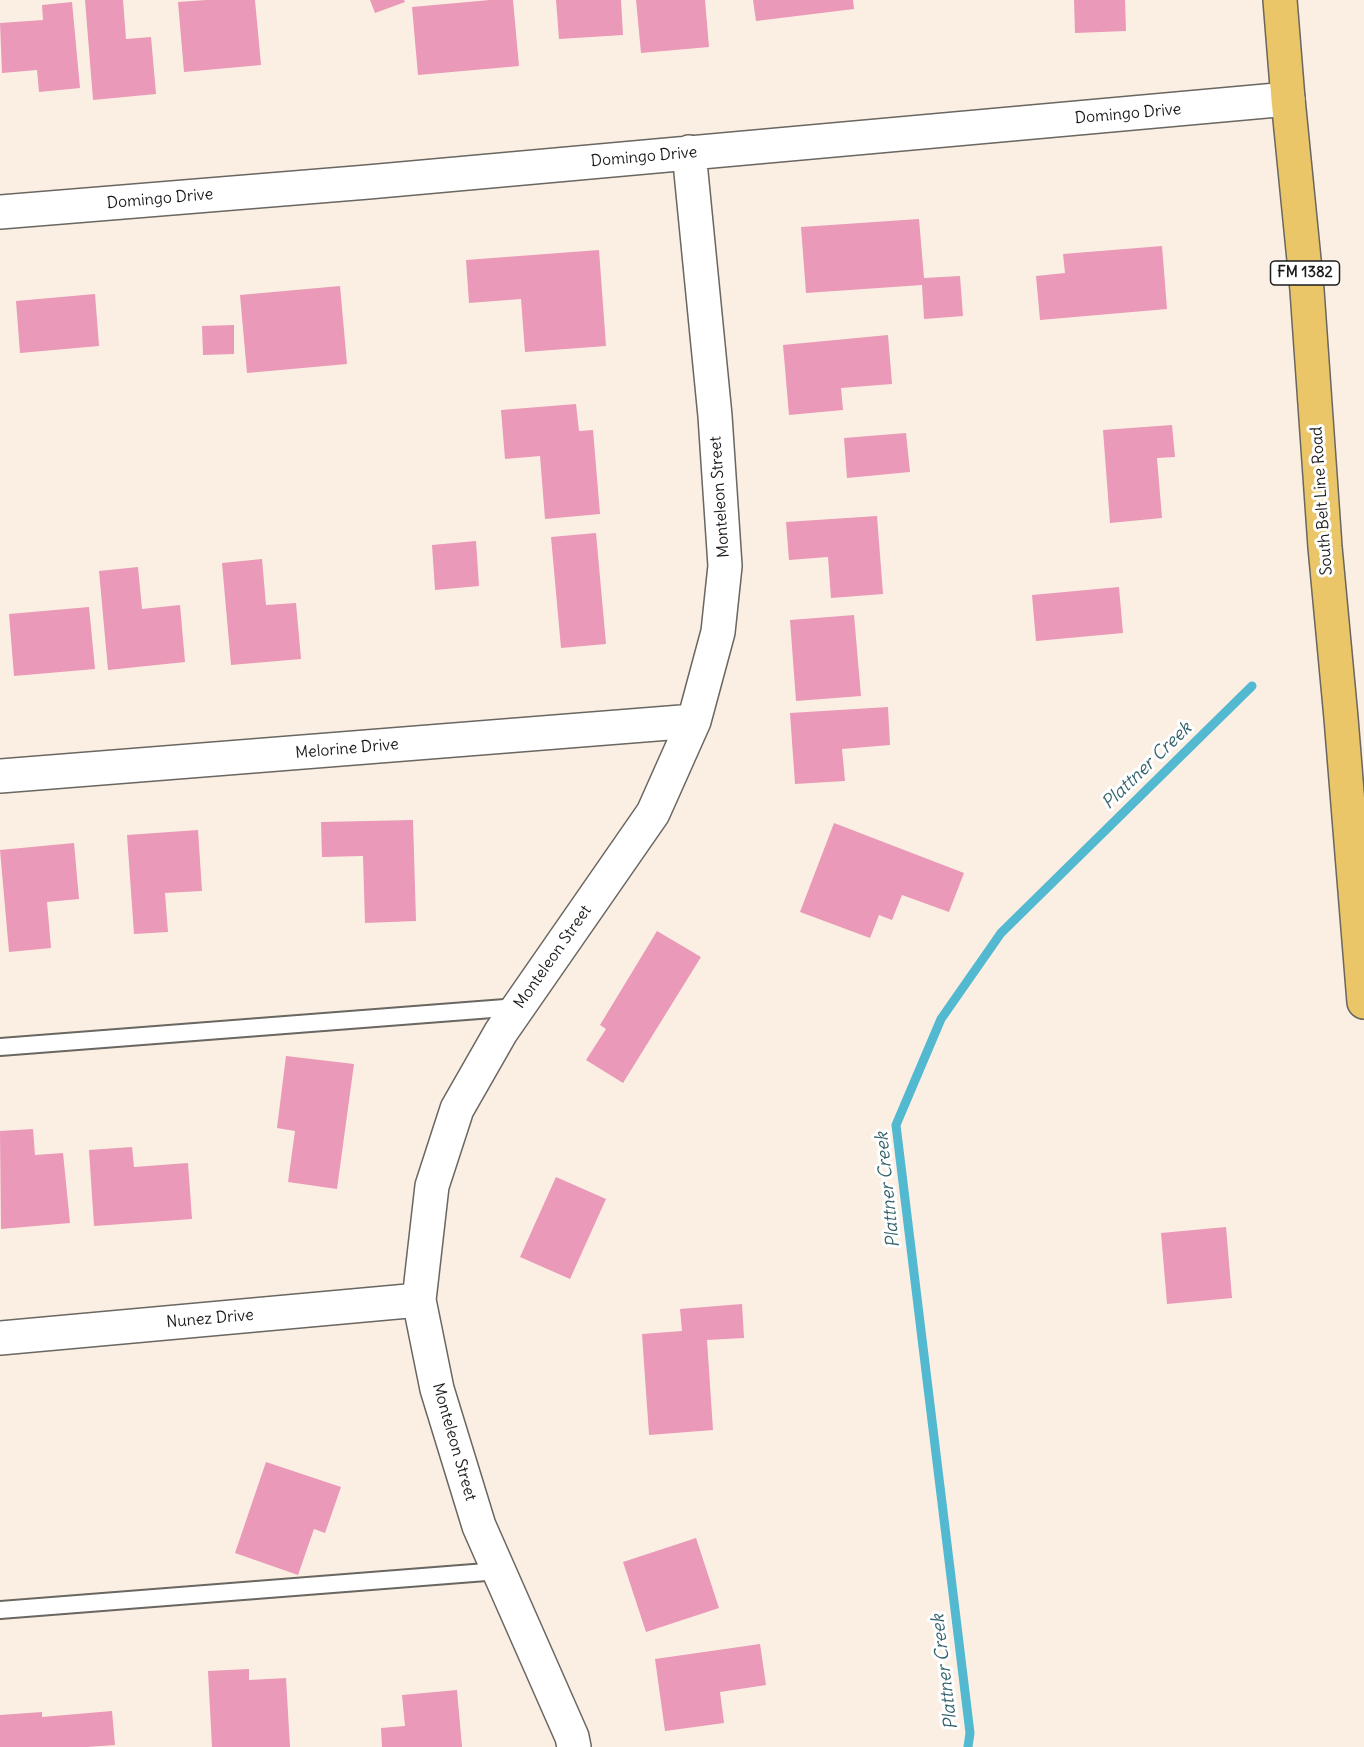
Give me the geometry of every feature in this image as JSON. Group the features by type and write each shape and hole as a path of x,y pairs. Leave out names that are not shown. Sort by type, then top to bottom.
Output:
{"main road":[{"name":"South Belt Line Road","path":"1280,0 1307,290 1325,548 1364,1002"}],"street":[{"name":"Domingo Drive","path":"0,212 368,182 1288,99"},
{"name":"Monteleon Street","path":"574,1747 572,1737 479,1526 437,1389 419,1300 432,1186 457,1109 501,1032 653,813 694,721 718,632 724,566 715,416 689,152"},
{"name":"Melorine Drive","path":"0,776 694,721"},
{"name":"Nunez Drive","path":"0,1338 419,1300"}],"lane":[{"path":"0,1047 518,1007"},
{"path":"0,1610 499,1571"}],"building":[{"path":"85,0 123,0 126,39 151,37 156,94 93,100"},
{"path":"255,0 261,65 184,72 178,2"},
{"path":"370,0 404,0 405,2 375,13"},
{"path":"513,0 519,66 418,75 412,7"},
{"path":"556,0 621,0 623,35 559,39"},
{"path":"636,0 705,0 709,47 641,53"},
{"path":"753,0 853,0 854,9 756,21"},
{"path":"1074,0 1125,0 1126,31 1075,33"},
{"path":"72,2 80,88 39,92 37,70 2,73 0,23 43,20 42,5"},
{"path":"919,219 924,278 960,276 963,316 924,319 922,285 806,293 801,227"},
{"path":"1162,246 1167,309 1040,320 1036,276 1065,273 1063,254"},
{"path":"599,250 606,346 525,352 521,299 469,303 466,260"},
{"path":"340,286 347,364 247,373 240,295"},
{"path":"95,294 99,346 20,353 16,301"},
{"path":"234,325 234,354 203,355 202,326"},
{"path":"888,335 892,384 841,388 843,410 789,415 783,345"},
{"path":"576,404 579,431 593,430 600,514 545,519 540,456 505,459 501,410"},
{"path":"1172,425 1175,457 1157,458 1162,518 1110,523 1103,430"},
{"path":"906,433 910,472 847,478 844,438"},
{"path":"877,516 883,594 831,598 828,557 789,560 786,522"},
{"path":"596,533 606,644 561,648 551,537"},
{"path":"476,541 479,586 435,590 432,545"},
{"path":"262,559 266,605 296,603 301,659 231,665 222,563"},
{"path":"138,567 142,609 180,605 185,662 108,670 99,571"},
{"path":"1119,587 1123,633 1036,641 1032,595"},
{"path":"89,607 95,669 14,676 9,614"},
{"path":"854,615 861,696 796,701 790,620"},
{"path":"888,707 890,745 842,749 845,781 795,784 790,713"},
{"path":"413,820 416,921 365,923 363,856 322,857 321,822"},
{"path":"834,823 964,873 949,912 902,895 892,920 879,915 870,938 800,912"},
{"path":"198,830 202,891 165,893 168,932 134,934 127,835"},
{"path":"74,843 79,899 47,902 51,948 9,952 0,850"},
{"path":"657,931 701,957 623,1083 586,1060 606,1029 600,1025"},
{"path":"286,1056 354,1064 337,1189 288,1182 295,1131 277,1128"},
{"path":"33,1129 35,1155 63,1153 70,1223 1,1229 0,1131"},
{"path":"132,1147 134,1167 188,1163 192,1219 94,1226 89,1150"},
{"path":"556,1177 606,1199 570,1279 520,1257"},
{"path":"1226,1227 1232,1298 1167,1304 1161,1233"},
{"path":"742,1304 744,1338 707,1340 713,1430 649,1435 642,1334 682,1331 680,1309"},
{"path":"266,1462 341,1487 325,1533 314,1529 298,1575 235,1553"},
{"path":"696,1538 719,1608 646,1632 623,1562"},
{"path":"760,1644 766,1685 720,1692 724,1723 665,1731 655,1659"},
{"path":"249,1669 249,1680 286,1678 290,1747 212,1747 208,1671"},
{"path":"457,1690 462,1747 382,1747 381,1728 405,1726 402,1695"},
{"path":"112,1711 115,1745 0,1747 0,1715 42,1712 42,1717"}],"waterway":[{"name":"Plattner Creek","path":"968,1747 970,1733 896,1125 941,1019 1001,933 1252,686"}]}
